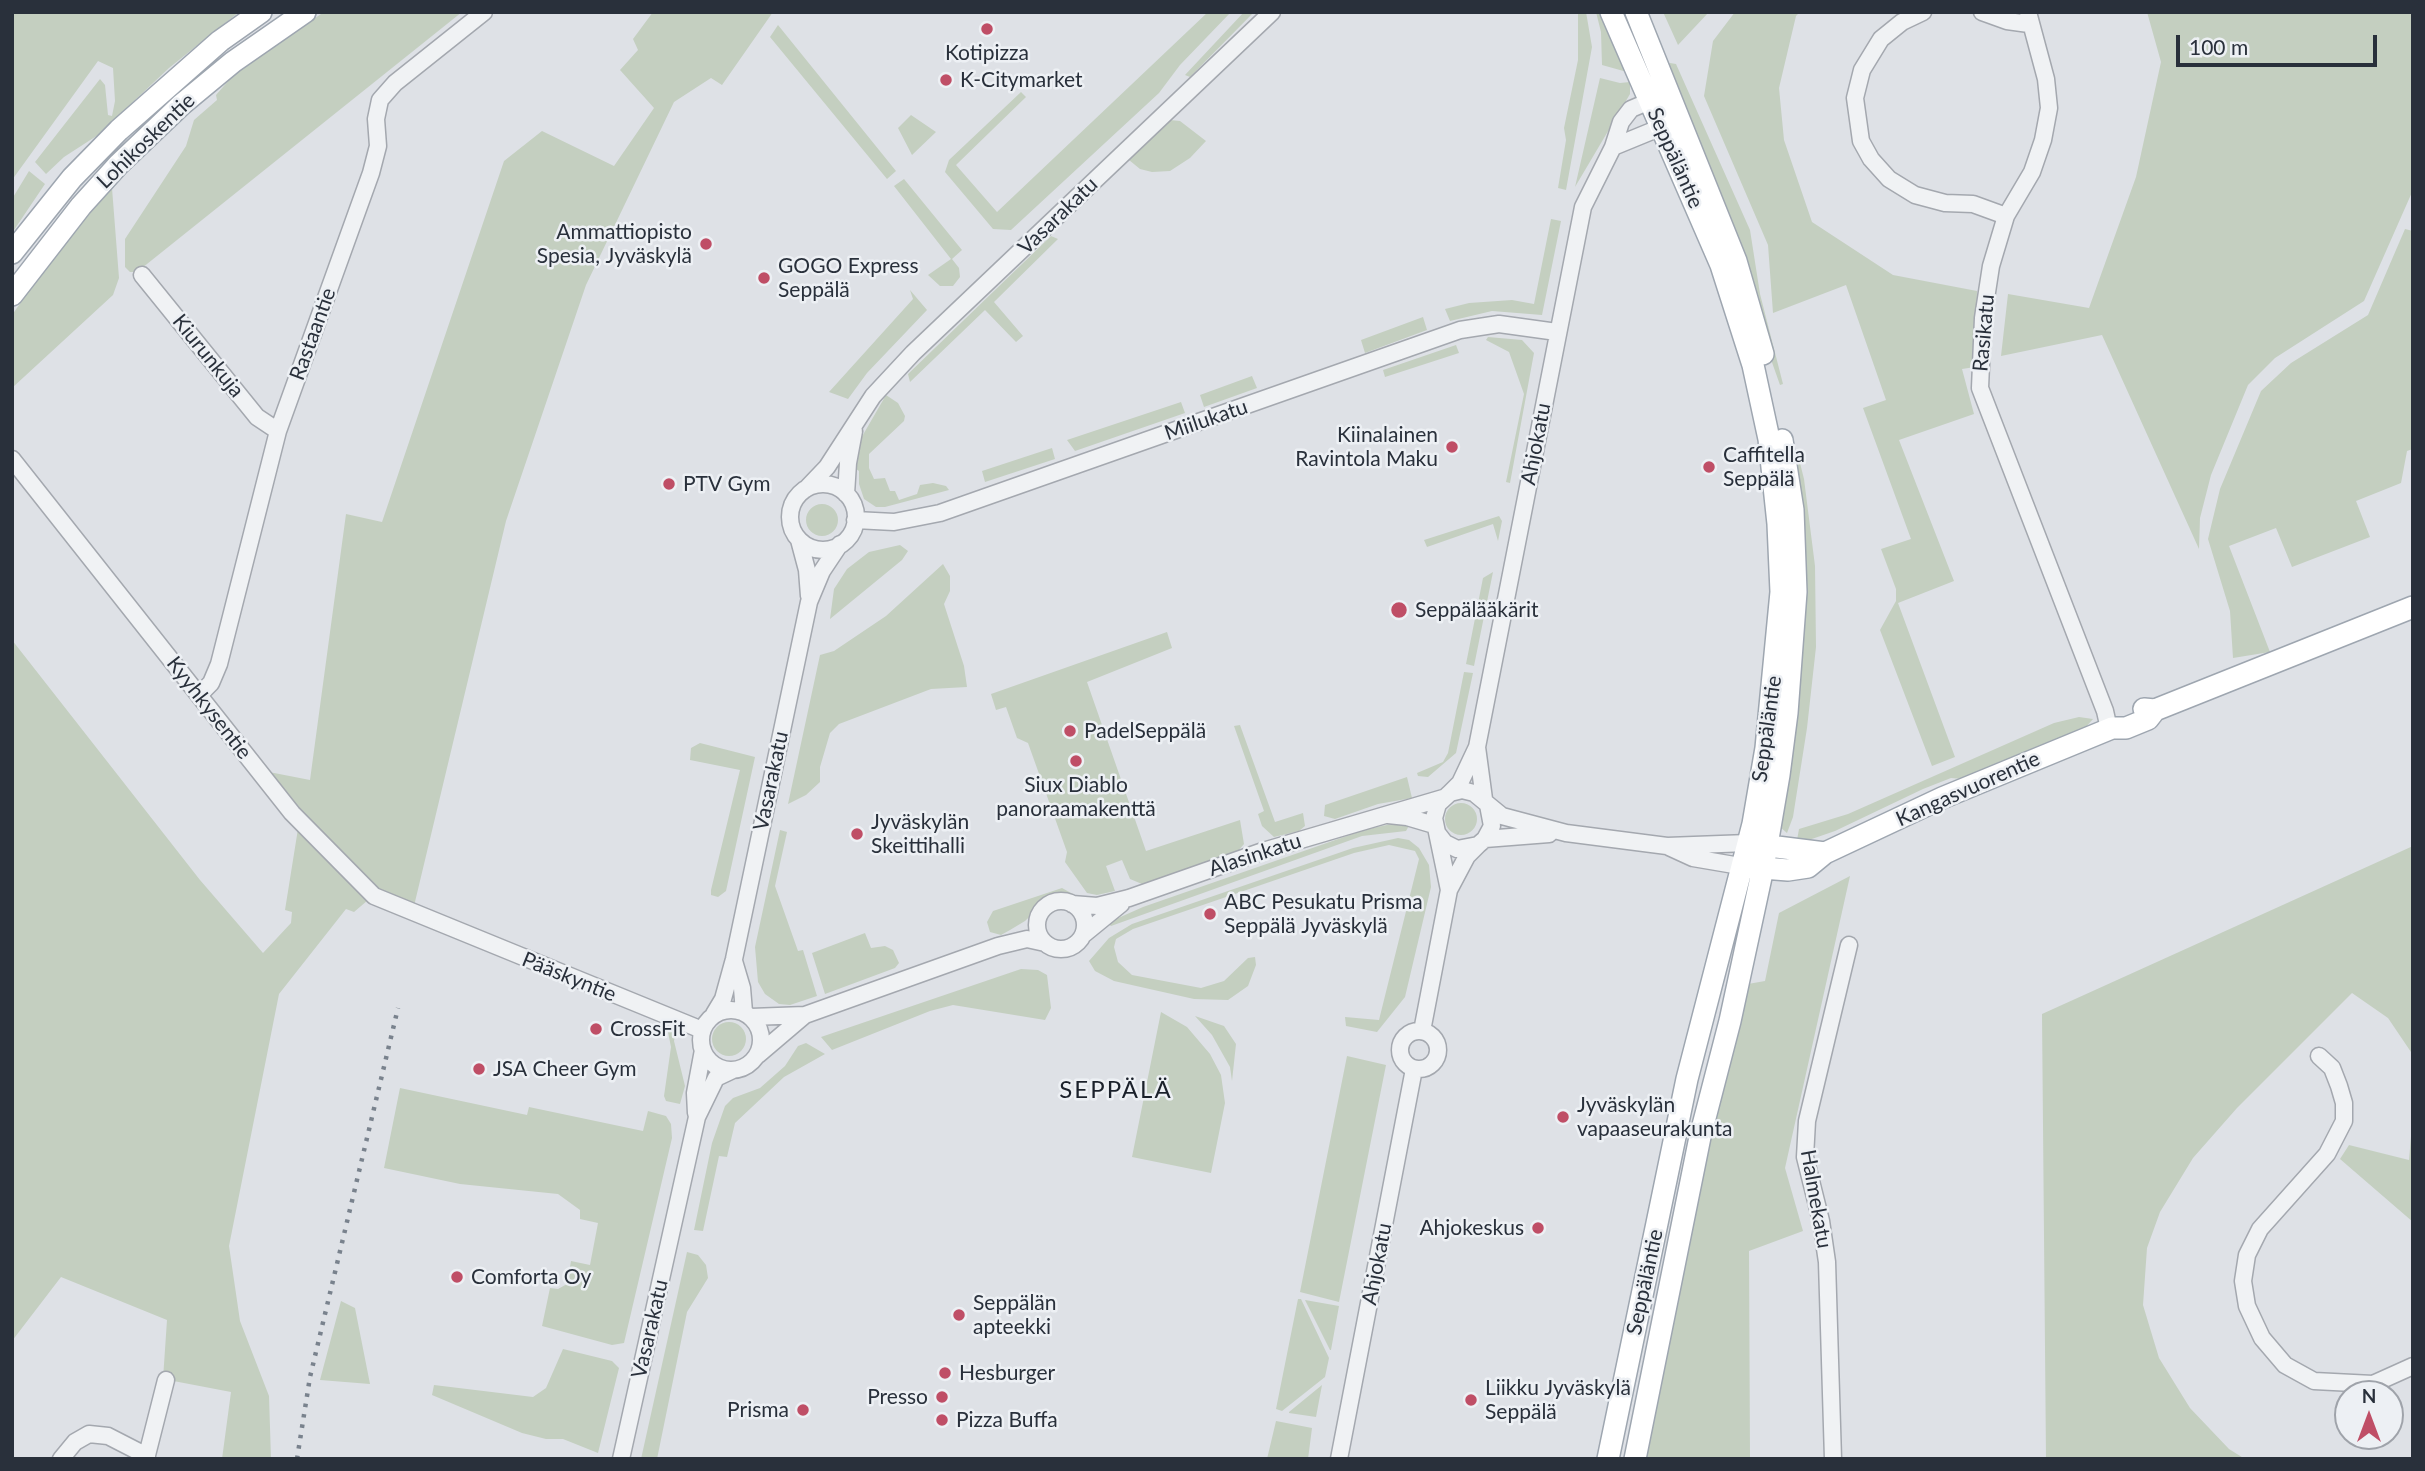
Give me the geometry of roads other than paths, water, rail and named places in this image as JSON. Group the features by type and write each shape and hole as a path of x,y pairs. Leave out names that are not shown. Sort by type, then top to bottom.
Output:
{"main road":[{"name":"Lohikoskentie","path":"12,253 72,178 119,130 220,41 261,12"},
{"name":"Seppäläntie","path":"1608,1459 1688,1079 1740,866 1757,845 1787,713 1796,592 1793,510 1776,407 1750,303 1671,123 1649,100 1611,12"},
{"name":"Seppäläntie","path":"1636,12 1671,94 1671,123"},
{"name":"Lohikoskentie","path":"12,295 81,206 119,164 212,79 300,14"},
{"name":"Kangasvuorentie","path":"1740,866 1798,869 1808,867 1825,853 1942,798 2111,728 2144,709 2155,710 2413,607"},
{"name":"Seppäläntie","path":"1635,1459 1700,1137 1730,1021 1763,868 1757,845"},
{"path":"1757,845 1825,853"}],"street":[{"name":"Rastaantie","path":"198,695 211,682 219,664 278,431 371,173 378,146 376,119 380,100 395,83 484,12"},
{"path":"1923,12 1902,22 1881,39 1862,69 1855,98 1861,141 1871,159 1889,179 1914,195 1945,203 1973,204 2006,216"},
{"path":"1982,12 2007,21 2029,18"},
{"name":"Vasarakatu","path":"806,489 827,467 873,396 913,353 1269,13"},
{"name":"Rasikatu","path":"2029,18 2046,79 2049,108 2043,139 2032,172 2006,216 1992,266 1983,318 1980,388 2111,728"},
{"name":"Ahjokatu","path":"1447,796 1460,783 1477,747 1580,218 1592,185 1614,147 1621,122 1632,109 1649,100 1671,94"},
{"path":"1614,147 1671,123"},
{"name":"Kiurunkuja","path":"142,275 257,417 278,431"},
{"name":"Miilukatu","path":"856,520 894,522 940,513 1460,330 1499,324 1558,332"},
{"name":"Vasarakatu","path":"846,494 848,463 856,422"},
{"name":"Kyyhkysentie","path":"12,459 292,813 374,896 436,923"},
{"path":"822,484 834,486 846,494 855,510 856,520 851,534 839,544 814,549 799,540 790,516 794,500 806,489 822,484"},
{"name":"Vasarakatu","path":"799,540 807,570 809,602"},
{"name":"Vasarakatu","path":"715,1014 723,999 734,959 809,602 821,571 839,544"},
{"name":"Ahjokatu","path":"1477,747 1486,802"},
{"path":"1449,890 1435,828 1435,811 1447,796 1468,791 1502,816 1566,833 1667,846 1757,845"},
{"name":"Alasinkatu","path":"1072,904 1097,906 1129,898 1263,851 1447,796"},
{"path":"1422,1031 1449,890 1467,856 1481,842 1493,818 1486,802"},
{"name":"Alasinkatu","path":"1382,815 1407,817 1435,828"},
{"path":"1435,828 1445,842 1457,849 1481,842 1566,833"},
{"path":"1667,846 1693,859 1740,866"},
{"name":"Alasinkatu","path":"1083,934 1129,898"},
{"path":"806,1015 748,1014 729,1009 715,1014 702,1030 703,1050 711,1063 733,1070 747,1065 806,1015 998,946 1027,939 1052,947 1066,948 1083,934 1083,917 1072,904 1053,902 1025,929 998,946"},
{"path":"1039,914 1037,929 1045,943"},
{"name":"Pääskyntie","path":"436,923 702,1030"},
{"name":"Halmekatu","path":"1833,1459 1826,1262 1821,1221 1805,1157 1807,1121 1849,945"},
{"name":"Vasarakatu","path":"734,959 748,1014"},
{"path":"748,1014 761,1035 758,1055"},
{"path":"1422,1031 1432,1035 1438,1052 1434,1062 1425,1068 1414,1069 1404,1063 1400,1046 1410,1032 1422,1031"},
{"name":"Vasarakatu","path":"697,1116 695,1093 703,1050"},
{"path":"2319,1056 2332,1068 2339,1086 2344,1102 2344,1121 2327,1154 2260,1228 2247,1255 2243,1281 2246,1306 2262,1338 2285,1365 2314,1381 2373,1384 2413,1366"},
{"name":"Ahjokatu","path":"1339,1459 1414,1069"},
{"name":"Vasarakatu","path":"621,1459 697,1116 711,1085 722,1074 733,1070"},
{"path":"61,1459 75,1442 89,1434 108,1436 147,1457 166,1380"}],"railway":[{"path":"297,1459 310,1377 398,1008"}],"place":[{"name":"Kotipizza","path":"987,29"},
{"name":"K-Citymarket","path":"946,80"},
{"name":"Ammattiopisto Spesia, Jyväskylä","path":"706,244"},
{"name":"GOGO Express Seppälä","path":"764,278"},
{"name":"Kiinalainen Ravintola Maku","path":"1452,447"},
{"name":"Caffitella Seppälä","path":"1709,467"},
{"name":"PTV Gym","path":"669,484"},
{"name":"Seppälääkärit","path":"1399,610"},
{"name":"PadelSeppälä","path":"1070,731"},
{"name":"Siux Diablo panoraamakenttä","path":"1076,761"},
{"name":"Jyväskylän Skeittihalli","path":"857,834"},
{"name":"ABC Pesukatu Prisma Seppälä Jyväskylä","path":"1210,914"},
{"name":"CrossFit","path":"596,1029"},
{"name":"JSA Cheer Gym","path":"479,1069"},
{"name":"Jyväskylän vapaaseurakunta","path":"1563,1117"},
{"name":"Ahjokeskus","path":"1538,1228"},
{"name":"Comforta Oy","path":"457,1277"},
{"name":"Seppälän apteekki","path":"959,1315"},
{"name":"Hesburger","path":"945,1373"},
{"name":"Presso","path":"942,1397"},
{"name":"Liikku Jyväskylä Seppälä","path":"1471,1400"},
{"name":"Prisma","path":"803,1410"},
{"name":"Pizza Buffa","path":"942,1420"}],"district":[{"name":"SEPPÄLÄ","path":"1116,1090"}]}
